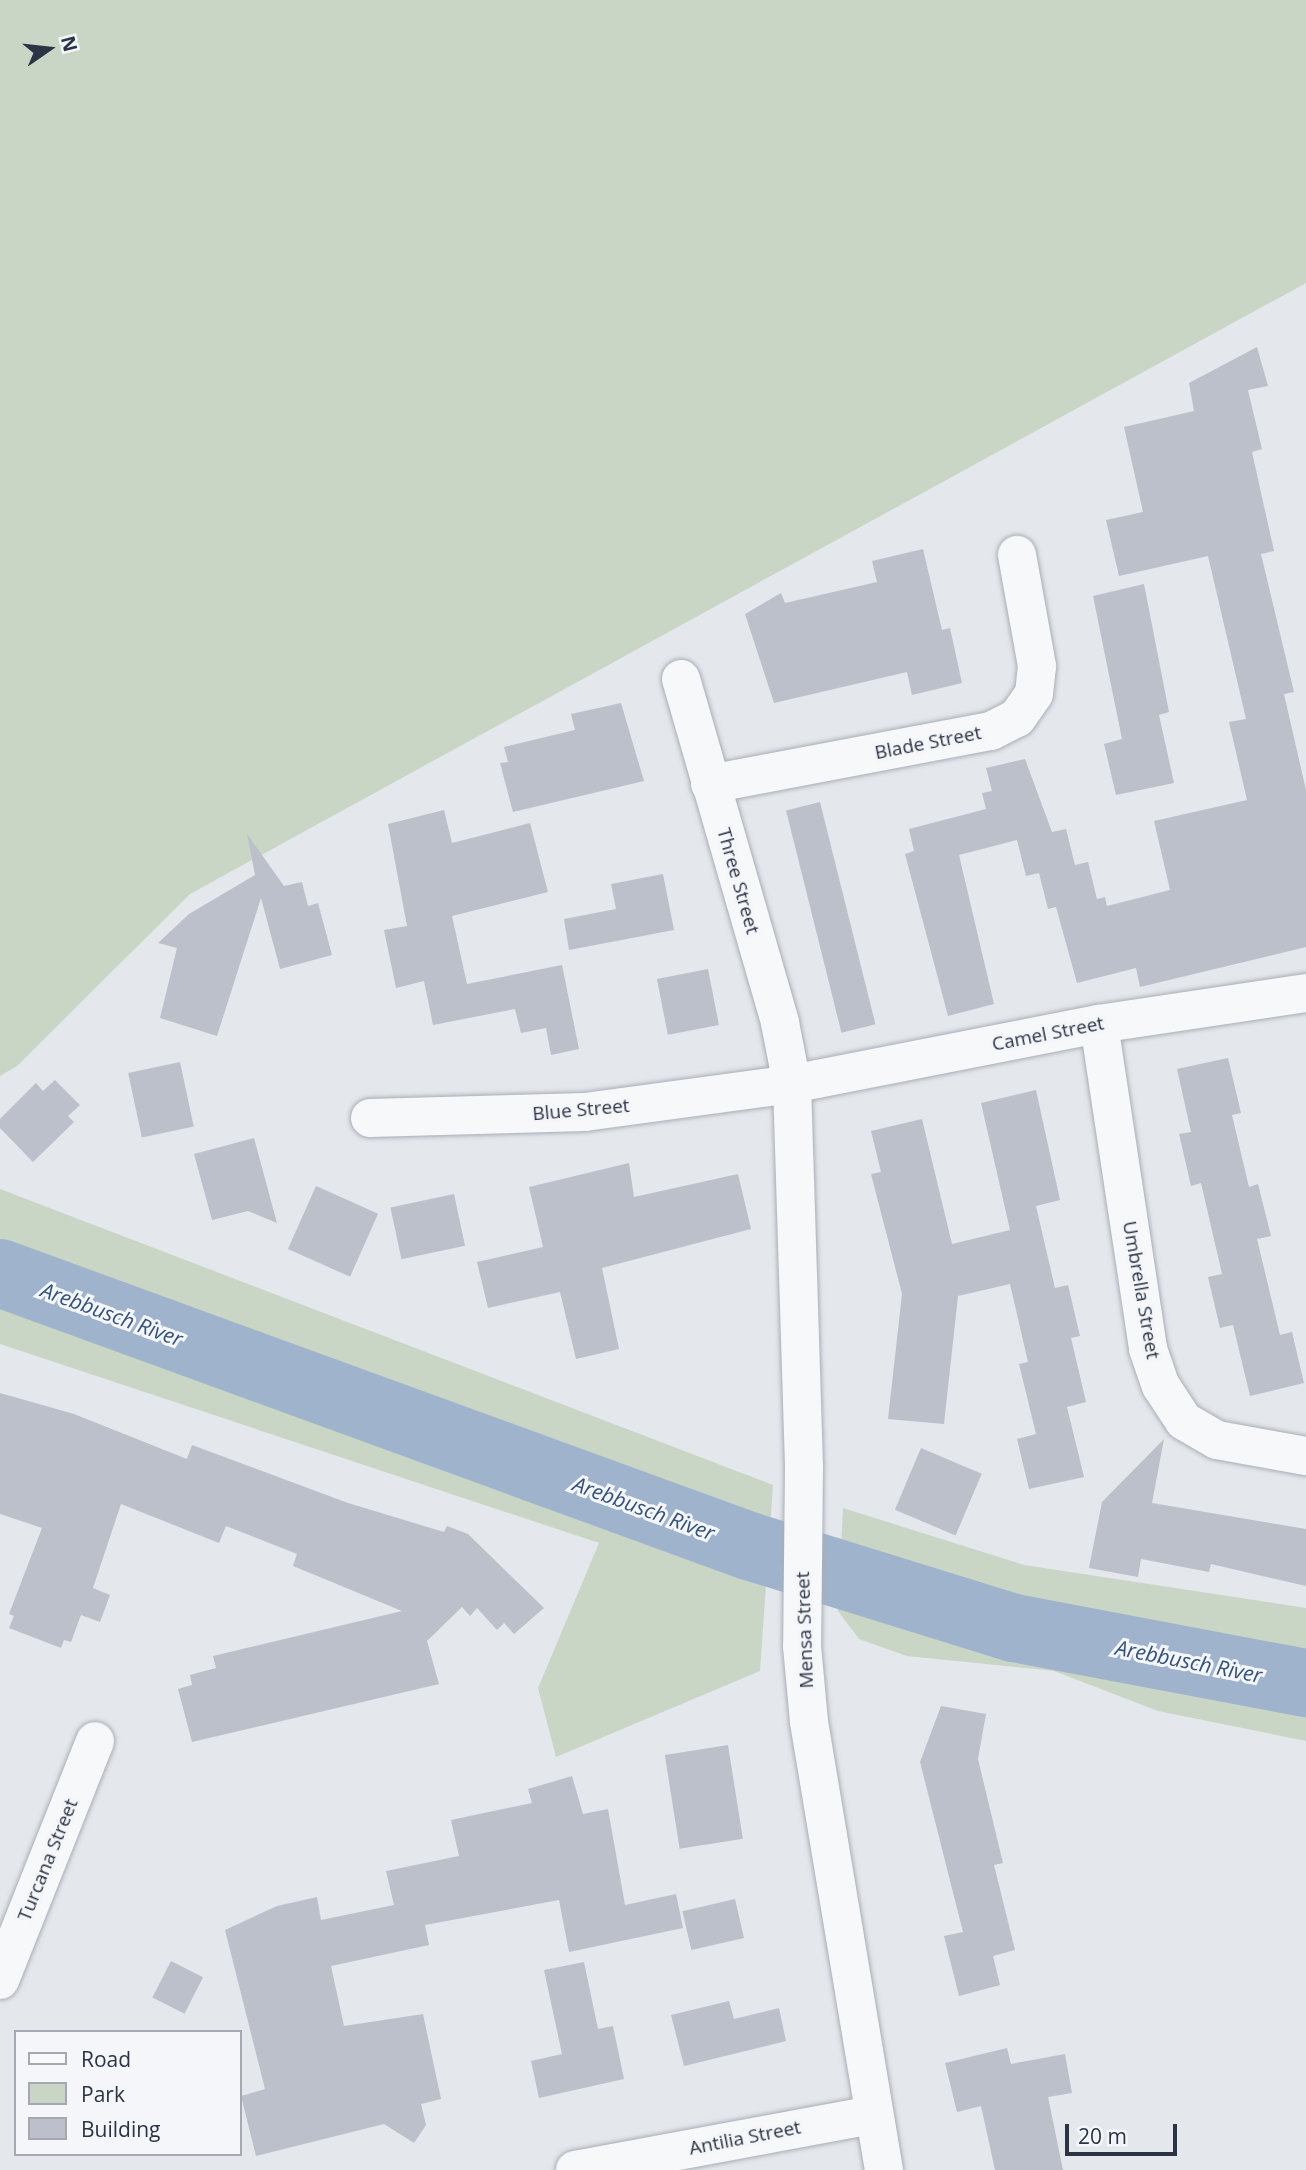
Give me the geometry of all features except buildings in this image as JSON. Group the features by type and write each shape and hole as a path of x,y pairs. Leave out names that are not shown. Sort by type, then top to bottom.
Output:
{"street":[{"name":"Blade Street","path":"710,784 990,731 1017,718 1034,694 1037,666 1017,555"},
{"name":"Three Street","path":"681,679 780,1023 792,1084"},
{"name":"Camel Street","path":"792,1084 1099,1024 1306,993"},
{"name":"Umbrella Street","path":"1099,1024 1148,1349 1161,1385 1184,1421 1217,1440 1306,1456"},
{"name":"Blue Street","path":"370,1118 585,1112 792,1084"},
{"name":"Mensa Street","path":"792,1084 804,1467 802,1646 809,1722 884,2170"},
{"name":"Turcana Street","path":"0,1980 95,1741"},
{"name":"Antilia Street","path":"575,2170 873,2115"}],"green space":[{"path":"0,0 1306,0 1306,283 190,894 17,1066 0,1076"},
{"path":"0,1189 773,1485 760,1671 556,1757 538,1688 599,1543 0,1344"},
{"path":"843,1508 1024,1565 1306,1608 1306,1741 1158,1711 1054,1671 907,1656 859,1639 838,1611"}],"waterway":[{"name":"Arebbusch River","path":"0,1273 749,1546 1014,1628 1306,1683"}]}
